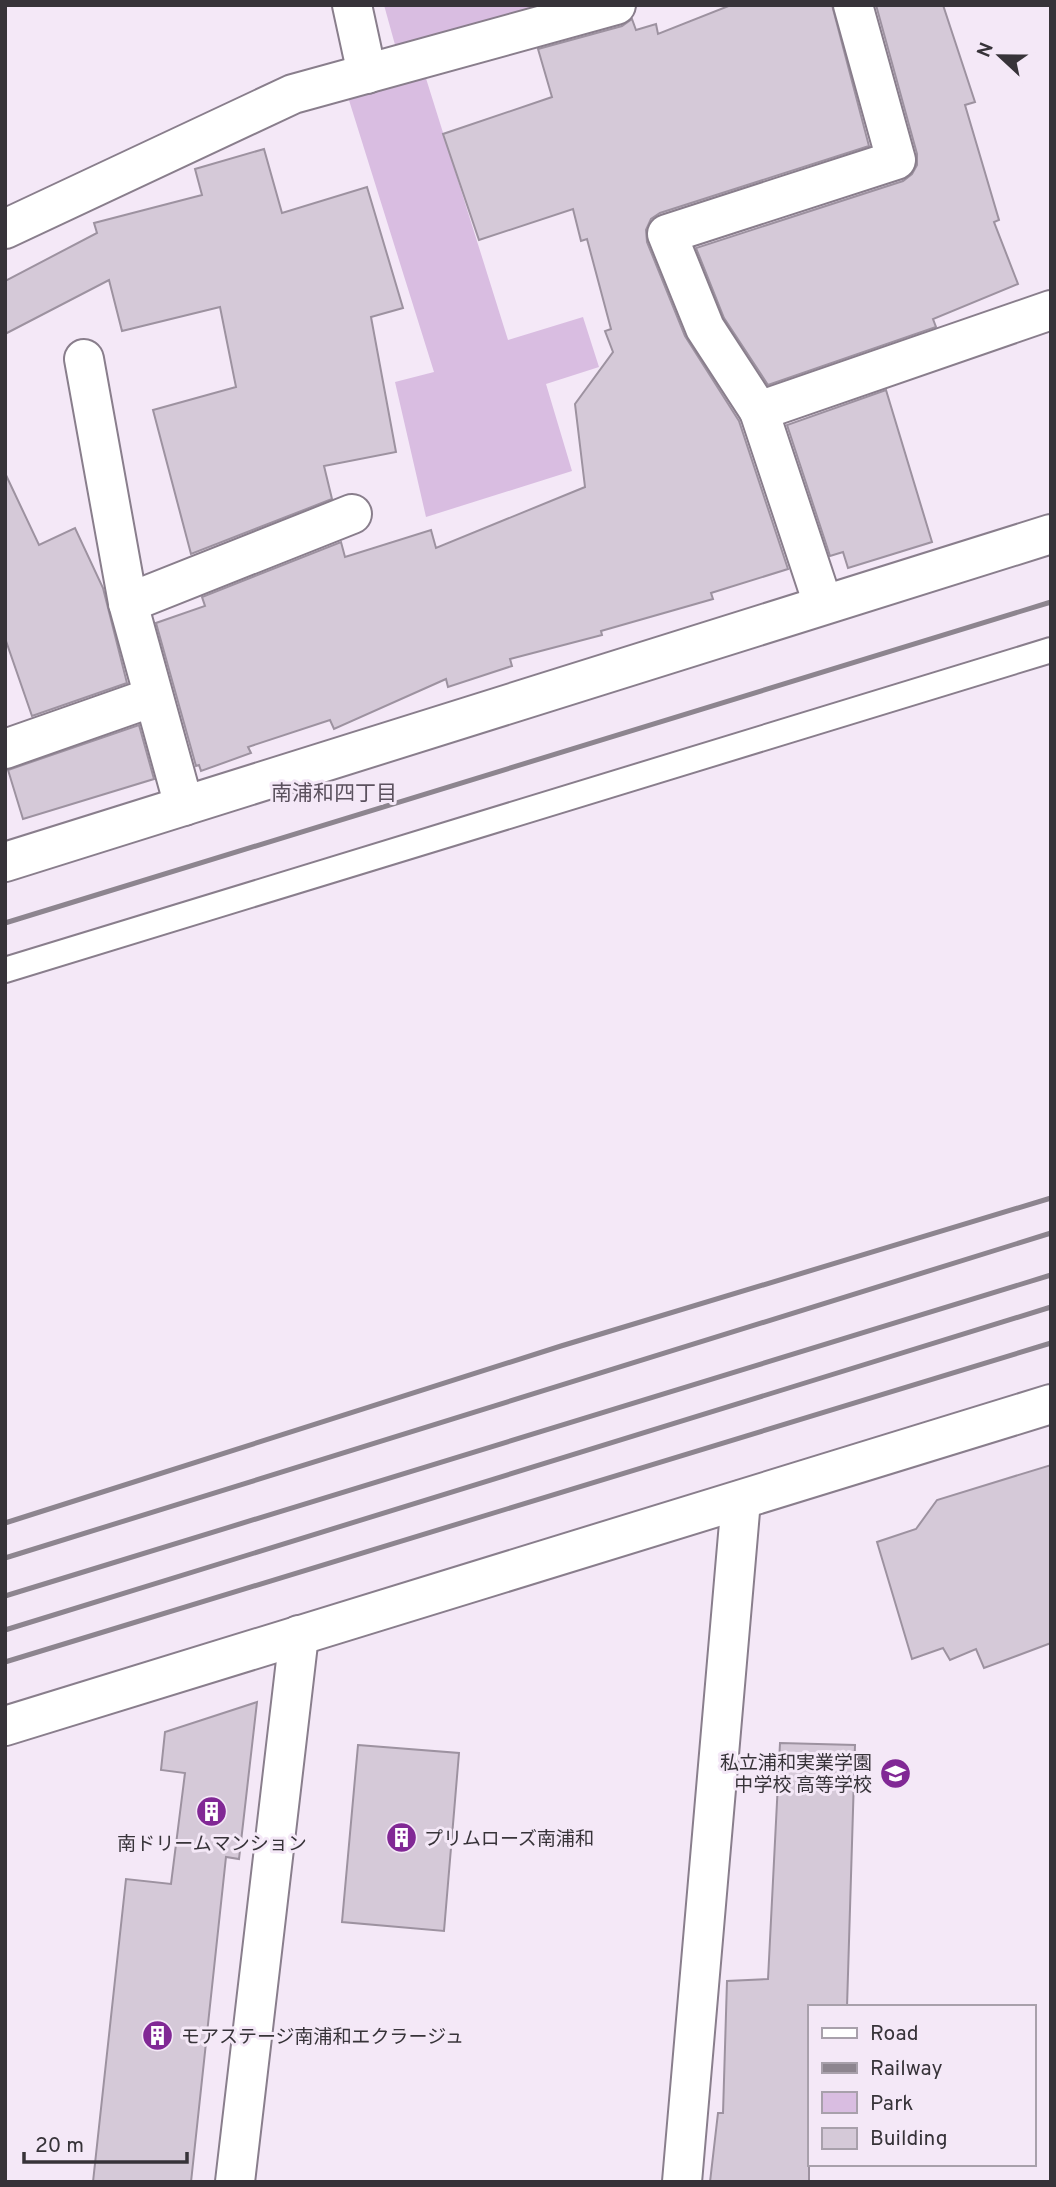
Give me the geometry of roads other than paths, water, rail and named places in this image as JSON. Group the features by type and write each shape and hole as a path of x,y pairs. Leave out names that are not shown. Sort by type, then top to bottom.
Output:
{"street":[{"path":"352,5 367,74"},
{"path":"5,229 293,94 615,5"},
{"path":"823,604 759,411 705,328 667,234 896,160 853,5"},
{"path":"759,411 1051,310"},
{"path":"84,359 128,603 184,806"},
{"path":"128,603 352,514"},
{"path":"5,862 1051,534"},
{"path":"5,749 153,696"},
{"path":"5,1726 1051,1404"},
{"path":"682,2182 741,1500"},
{"path":"236,2182 299,1635"}],"lane":[{"path":"5,970 1051,650"}],"railway":[{"path":"5,923 1051,602"},
{"path":"5,1523 561,1346 1051,1198"},
{"path":"5,1558 1051,1233"},
{"path":"5,1596 1051,1275"},
{"path":"5,1630 1051,1307"},
{"path":"5,1662 1051,1343"}],"place":[{"name":"私立浦和実業学園 中学校 高等学校","path":"895,1773"},
{"name":"南ドリームマンション","path":"212,1812"},
{"name":"プリムローズ南浦和","path":"401,1838"},
{"name":"モアステージ南浦和エクラージュ","path":"158,2036"}],"district":[{"name":"南浦和四丁目","path":"334,793"}]}
